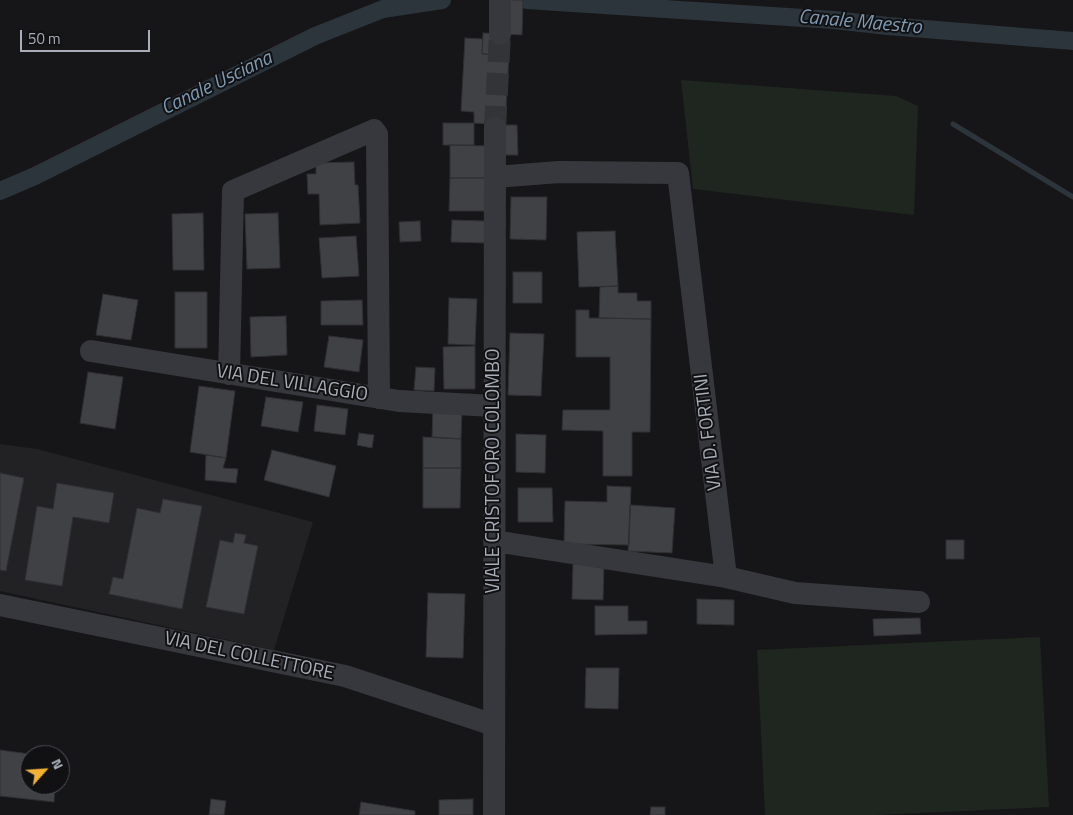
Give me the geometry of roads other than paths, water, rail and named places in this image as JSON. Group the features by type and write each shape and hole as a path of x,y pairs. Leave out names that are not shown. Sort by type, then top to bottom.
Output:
{"street":[{"path":"500,0 500,34"},
{"name":"VIALE CRISTOFORO COLOMBO","path":"494,815 495,128"},
{"path":"229,374 234,191 374,130 377,134 379,398"},
{"name":"VIA D. FORTINI","path":"495,177 559,172 678,173 726,577"},
{"name":"VIA DEL VILLAGGIO","path":"91,351 399,401 494,406"},
{"path":"494,541 726,577 795,593 919,602"},
{"name":"VIA DEL COLLETTORE","path":"0,606 345,676 494,725"}],"waterway":[{"name":"Canale Usciana","path":"0,191 35,176 315,36 383,9 442,0"},
{"name":"Canale Maestro","path":"527,0 834,20 1073,41"},
{"path":"953,124 1073,197"}],"tunnel":[{"path":"495,128 500,34"}]}
